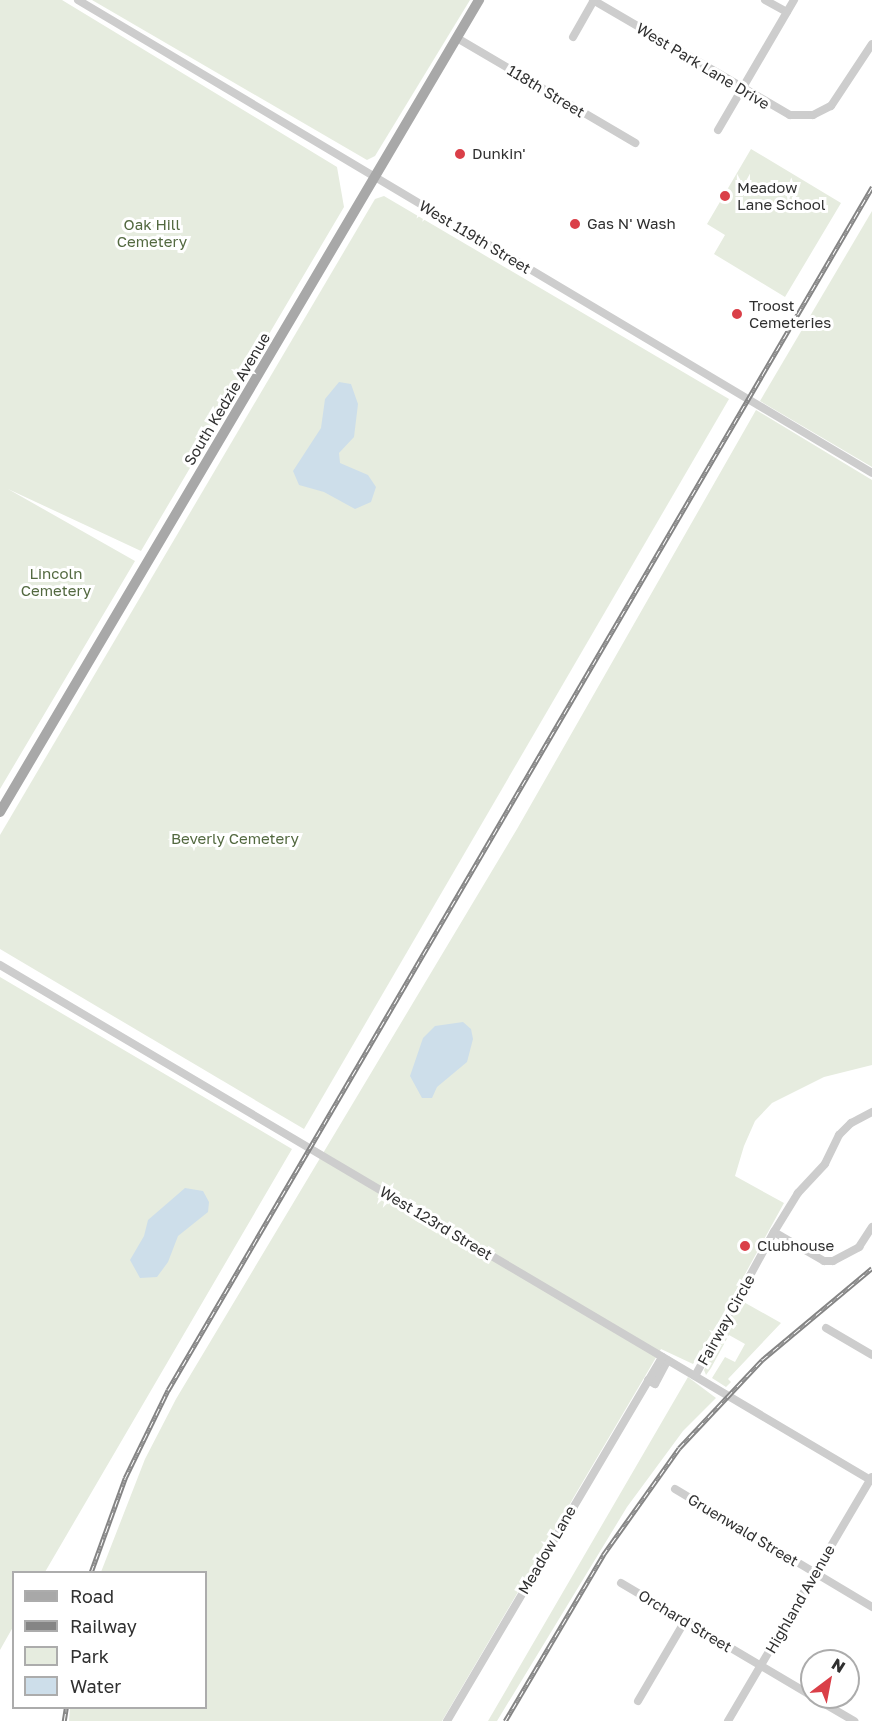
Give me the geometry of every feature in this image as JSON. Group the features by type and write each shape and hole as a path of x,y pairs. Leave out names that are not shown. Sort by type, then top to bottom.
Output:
{"main road":[{"name":"South Kedzie Avenue","path":"0,812 479,0"}],"street":[{"name":"West 119th Street","path":"78,0 872,473"},
{"path":"573,37 593,0"},
{"name":"West Park Lane Drive","path":"593,0 783,113 817,114 841,96 872,44"},
{"path":"765,0 787,12"},
{"path":"718,130 794,0"},
{"name":"118th Street","path":"457,38 635,143"},
{"name":"West 123rd Street","path":"0,965 871,1479"},
{"name":"Fairway Circle","path":"695,1376 798,1193 825,1164 840,1135 851,1123 872,1112"},
{"path":"774,1232 824,1261 833,1261 859,1246 872,1227"},
{"path":"826,1328 872,1355"},
{"name":"Meadow Lane","path":"447,1721 665,1359"},
{"name":"Highland Avenue","path":"728,1721 871,1479"},
{"name":"Gruenwald Street","path":"675,1489 872,1607"},
{"name":"Orchard Street","path":"621,1583 800,1689"},
{"path":"638,1701 685,1621"},
{"name":"Orchard Street","path":"834,1709 854,1721"}],"green space":[{"name":"Oak Hill Cemetery","path":"0,0 62,0 337,167 344,207 141,551 8,489 135,561 0,789"},
{"path":"92,0 470,0 375,156 367,160"},
{"path":"751,149 841,203 785,297 714,254 725,235 707,224"},
{"name":"Beverly Cemetery","path":"384,196 729,399 304,1129 0,949 0,835 375,199"},
{"path":"872,211 872,467 760,401"},
{"path":"756,410 872,480 872,1065 824,1077 772,1103 755,1121 744,1146 735,1176 784,1203 733,1296 781,1323 728,1379 731,1382 726,1387 712,1378 725,1357 735,1362 745,1344 729,1335 706,1375 704,1370 725,1328 717,1324 693,1364 661,1349 442,1721 69,1721 70,1709 207,1709 207,1571 101,1571 145,1459 176,1399 517,829"},
{"path":"0,977 292,1149 46,1571 12,1571 12,1629 0,1650"},
{"path":"688,1377 716,1398 683,1431 627,1507 497,1721 488,1721"}],"water":[{"path":"339,382 351,384 358,404 354,437 339,453 340,463 368,475 376,487 371,502 355,509 324,492 299,485 293,471 321,428 325,399"},
{"path":"463,1022 471,1029 473,1039 467,1062 437,1087 432,1098 422,1098 410,1076 423,1038 435,1026"},
{"path":"185,1188 203,1191 209,1202 208,1212 178,1236 168,1262 157,1277 140,1278 130,1260 144,1236 148,1220"}],"railway":[{"path":"91,1571 125,1478 168,1390 872,187"},
{"path":"505,1721 603,1555 679,1448 762,1360 872,1268"},
{"path":"64,1721 66,1709"}],"place":[{"name":"Dunkin'","path":"460,154"},
{"name":"Meadow Lane School","path":"725,196"},
{"name":"Gas N' Wash","path":"575,224"},
{"name":"Troost Cemeteries","path":"737,314"},
{"name":"Clubhouse","path":"745,1246"}],"park label":[{"name":"Lincoln Cemetery","path":"56,582"}]}
